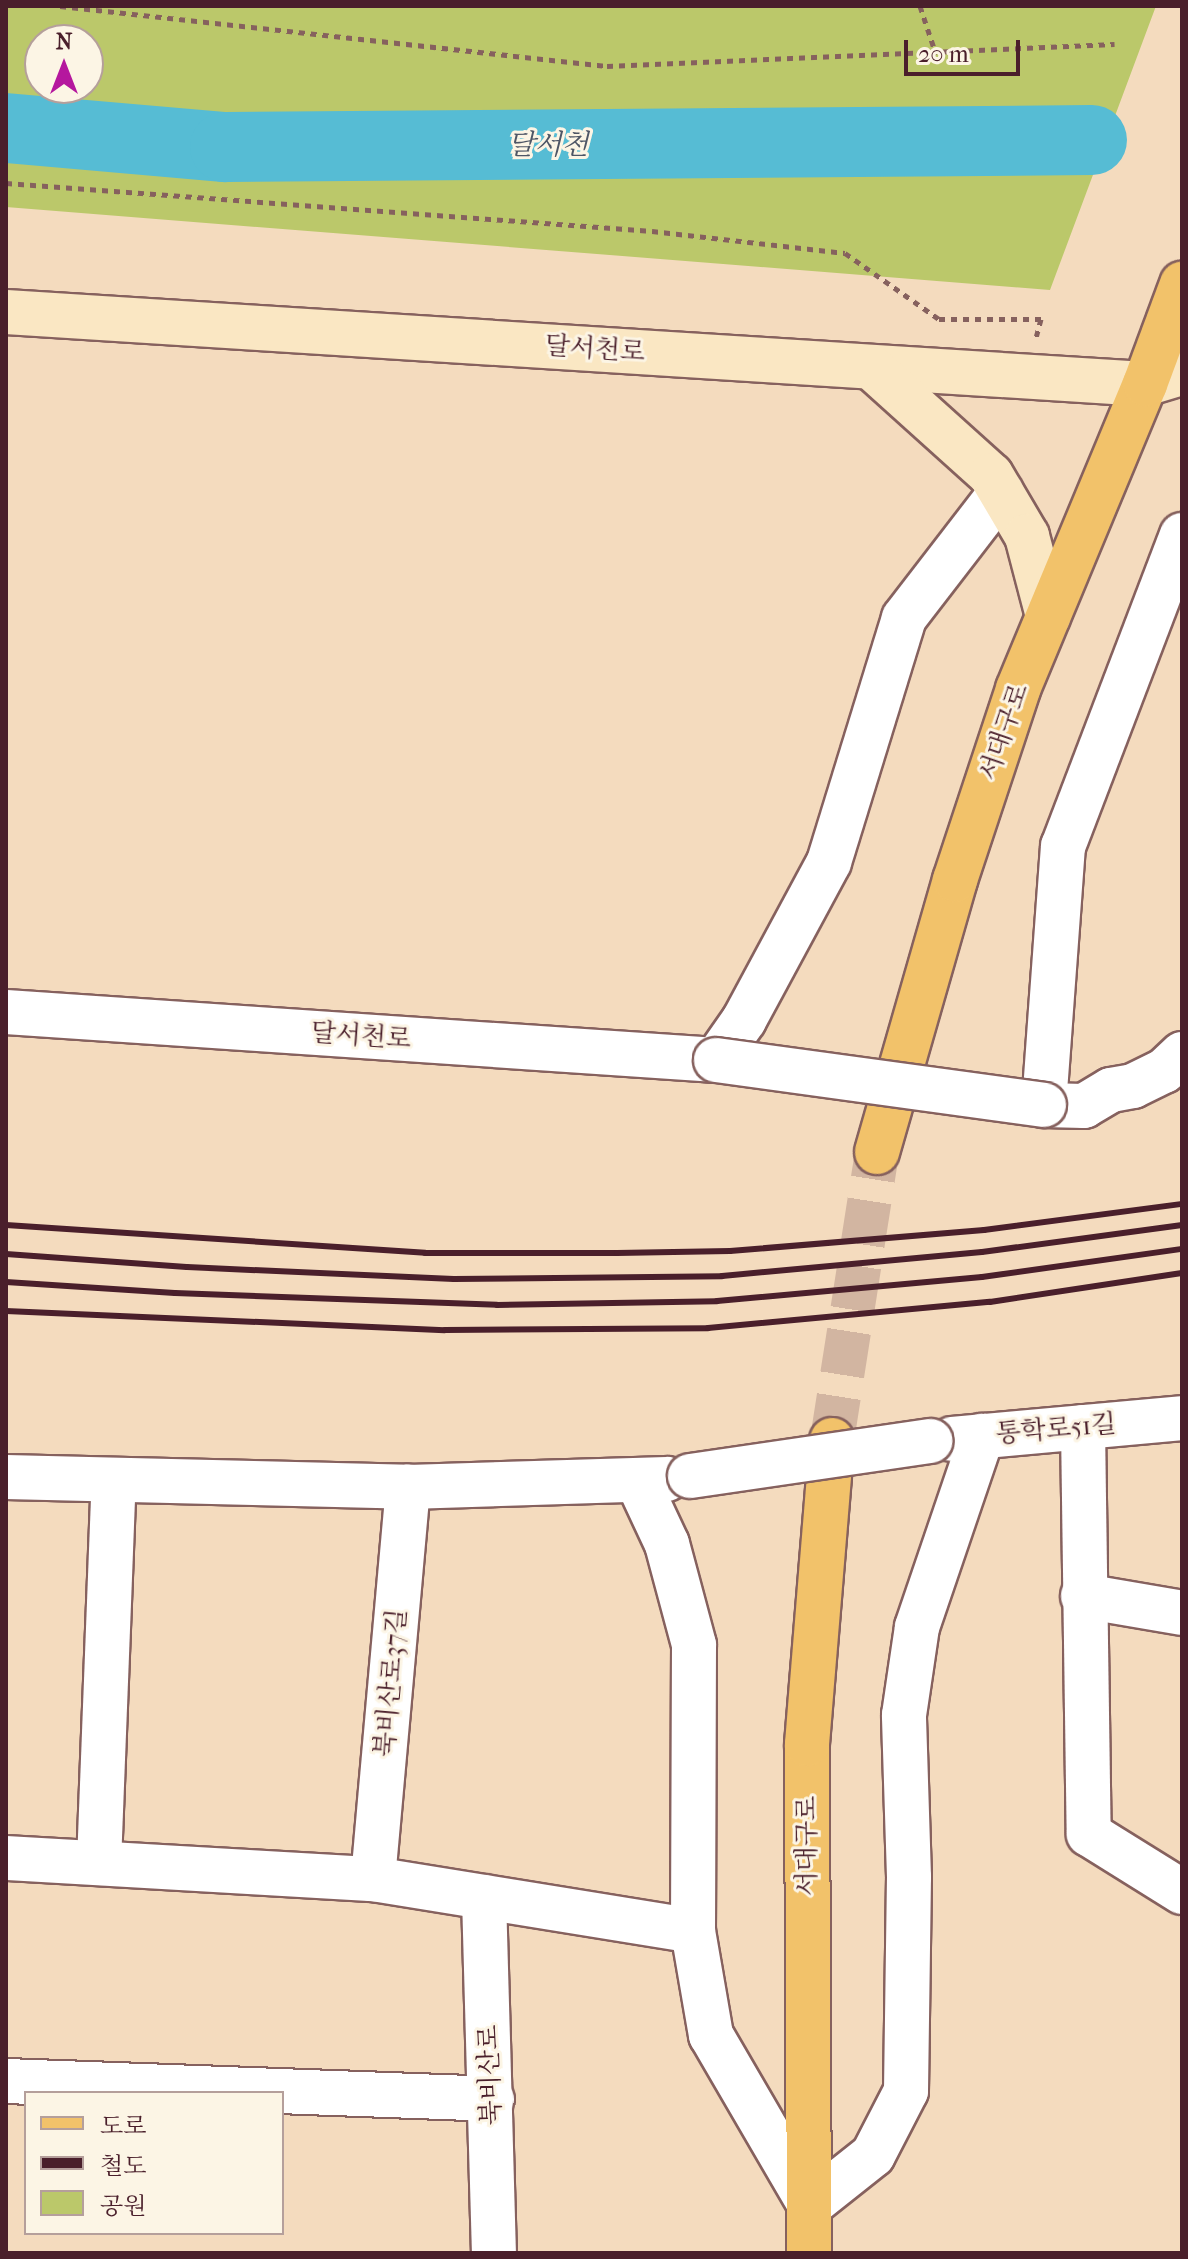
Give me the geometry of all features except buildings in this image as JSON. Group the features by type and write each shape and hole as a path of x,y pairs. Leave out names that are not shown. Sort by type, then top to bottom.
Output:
{"main road":[{"name":"서대구로","path":"877,1152 955,880 1018,689 1048,616 1163,379 1165,324 1182,284"},
{"name":"달서천로","path":"6,312 1026,377 1163,379"},
{"path":"871,367 991,475 1027,536 1048,616"},
{"name":"서대구로","path":"809,2253 807,1744 832,1440"}],"street":[{"path":"716,1060 744,1020 829,862 904,618 1001,492"},
{"path":"1044,1105 1063,846 1182,535"},
{"name":"달서천로","path":"6,1012 716,1060 1044,1105 1084,1106 1111,1090 1133,1086 1164,1071 1182,1054"},
{"name":"통학로51길","path":"638,1482 930,1441 1182,1418"},
{"path":"1083,1427 1083,1596 1089,1834 1182,1892"},
{"path":"6,1477 408,1487 638,1482 667,1544 694,1645 693,1931 711,2035 810,2205 873,2155 906,2091 909,1877 904,1715 917,1627 982,1436"},
{"path":"99,1863 114,1480"},
{"name":"북비산로37길","path":"373,1879 408,1487"},
{"path":"1083,1596 1182,1613"},
{"path":"6,1858 373,1879 693,1931"},
{"name":"북비산로","path":"484,1897 494,2253"},
{"path":"6,2081 276,2091"},
{"path":"284,2091 492,2099"}],"path":[{"path":"60,6 607,66 1115,44"},
{"path":"920,6 935,51"},
{"path":"6,183 652,231 845,253 939,319 1041,319 1026,377"}],"green space":[{"path":"6,6 1156,6 1050,290 6,207"}],"waterway":[{"name":"달서천","path":"6,128 225,147 1092,140"}],"tunnel":[{"path":"832,1440 877,1152"}],"railway":[{"path":"6,1225 425,1253 730,1251 984,1230 1182,1204"},
{"path":"6,1254 187,1267 454,1279 722,1276 982,1252 1182,1225"},
{"path":"6,1282 175,1293 497,1305 717,1301 982,1277 1182,1249"},
{"path":"6,1311 445,1330 708,1328 990,1302 1182,1273"}]}
